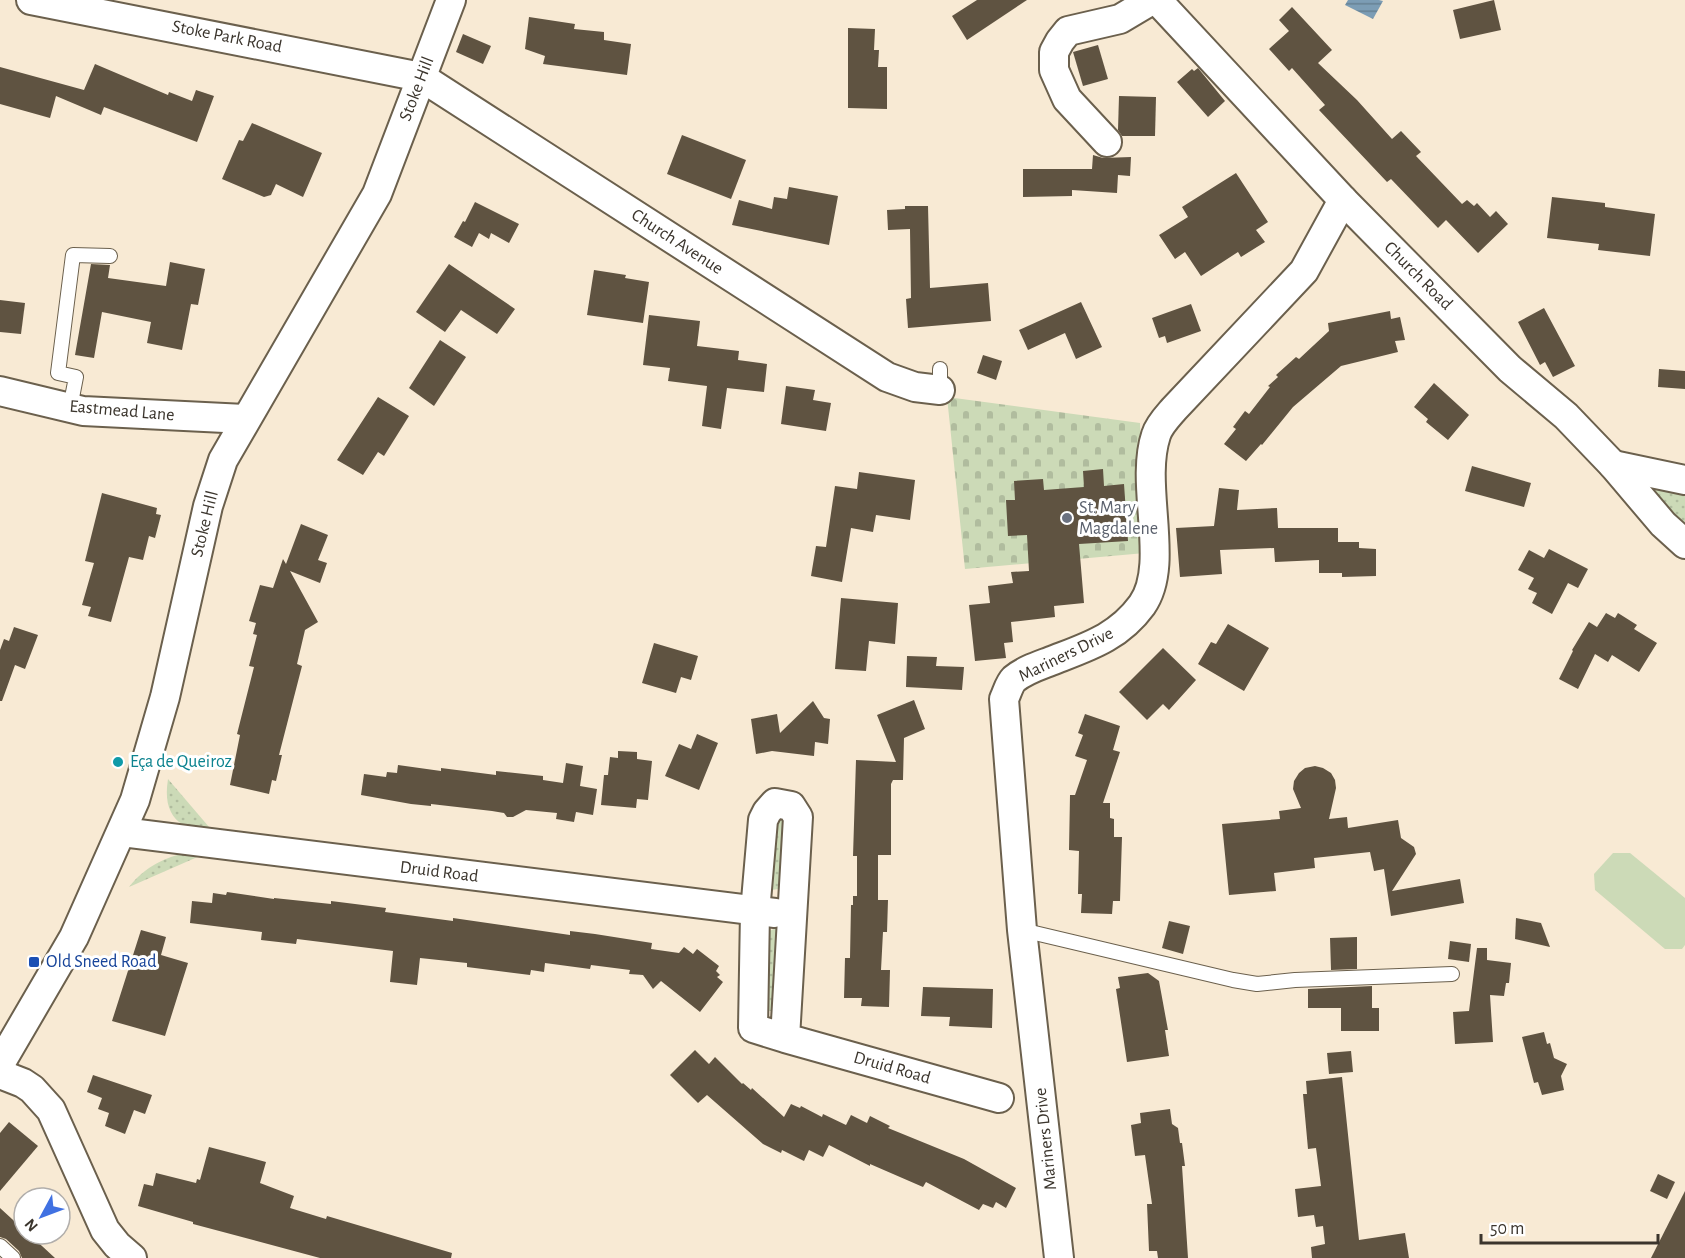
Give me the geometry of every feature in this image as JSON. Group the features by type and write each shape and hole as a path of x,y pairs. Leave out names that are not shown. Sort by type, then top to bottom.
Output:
{"street":[{"name":"Stoke Park Road","path":"32,0 421,77"},
{"name":"Stoke Hill","path":"0,1064 74,937 135,800 165,697 208,506 223,460 377,194 451,0"},
{"path":"1107,142 1067,99 1054,70 1054,52 1068,31 1120,19 1152,0"},
{"name":"Church Road","path":"1157,0 1343,200 1510,369 1566,416 1613,465 1663,524 1685,544"},
{"name":"Church Avenue","path":"421,77 887,377 915,387 940,380"},
{"name":"Mariners Drive","path":"1059,1258 1022,930 1004,699 1012,681 1027,670 1097,644 1114,634 1143,604 1153,584 1155,567 1149,478 1156,433 1174,409 1304,271 1343,200"},
{"name":"Eastmead Lane","path":"0,392 83,411 246,419"},
{"path":"1613,465 1685,480"},
{"name":"Druid Road","path":"785,1038 798,817 791,806 775,803 763,820 755,912 753,1028 785,1038 999,1098"},
{"name":"Druid Road","path":"122,832 755,912 791,914"},
{"path":"0,1074 32,1089 51,1110 105,1230 132,1258"}],"lane":[{"path":"70,408 76,376 58,373 73,255 110,256"},
{"path":"1022,930 1257,984 1295,980 1452,974"},
{"path":"0,1246 13,1258"}],"green space":[{"path":"947,397 1140,423 1145,553 965,569"},
{"path":"1655,485 1685,488 1685,526 1653,490"},
{"path":"168,779 215,834 192,829 176,819 168,803"},
{"path":"787,810 783,888 772,890 767,885 772,818"},
{"path":"184,853 202,855 129,887 154,865"},
{"path":"1613,853 1630,853 1685,898 1685,945 1682,949 1665,949 1595,890 1594,874"},
{"path":"774,929 780,930 773,1011 767,1011 767,932"}],"water":[{"path":"1348,0 1383,1 1373,19 1345,5"}],"building":[{"path":"977,0 1027,0 967,40 952,16"},
{"path":"1494,0 1501,30 1460,39 1453,10"},
{"path":"1292,7 1332,50 1318,63 1357,100 1392,139 1401,131 1421,152 1416,156 1462,204 1467,200 1474,206 1477,203 1490,217 1496,211 1508,224 1478,253 1446,220 1438,228 1391,179 1387,182 1319,110 1325,105 1292,68 1289,71 1269,49 1289,31 1279,20"},
{"path":"529,17 575,24 574,29 604,32 604,40 631,44 627,75 543,64 545,56 525,49"},
{"path":"848,28 875,29 874,50 879,50 878,67 887,67 887,109 848,108"},
{"path":"463,34 491,46 483,64 456,52"},
{"path":"1098,45 1108,79 1083,86 1073,52"},
{"path":"95,64 168,95 169,92 192,101 196,90 214,96 197,142 104,107 101,115 56,96 50,118 0,104 0,67 84,90"},
{"path":"1198,68 1225,101 1208,117 1177,82 1192,69 1194,71"},
{"path":"1119,96 1156,97 1155,136 1122,136 1118,130"},
{"path":"252,123 322,153 303,197 276,184 271,195 264,197 222,179 239,140 243,141"},
{"path":"682,135 746,160 731,199 667,174"},
{"path":"1093,155 1103,158 1131,157 1130,176 1118,175 1117,193 1072,190 1072,196 1023,197 1023,169 1092,169"},
{"path":"1236,173 1268,222 1256,230 1265,242 1241,257 1238,252 1201,276 1185,252 1175,259 1159,235 1188,217 1182,207"},
{"path":"789,187 838,196 829,245 732,225 739,200 772,209 774,197 787,199"},
{"path":"1552,197 1605,203 1605,207 1655,214 1650,256 1598,250 1599,244 1547,238"},
{"path":"475,202 519,224 509,243 491,233 489,239 479,233 472,247 454,237"},
{"path":"905,206 928,206 930,288 988,283 991,321 908,328 906,299 911,298 910,229 888,230 887,210 905,209"},
{"path":"170,262 205,269 198,305 191,304 182,350 147,343 151,322 102,312 94,358 75,355 91,264 110,265 108,278 166,286"},
{"path":"449,264 515,309 497,334 461,310 445,332 416,312"},
{"path":"594,270 626,275 625,278 649,282 643,323 587,315"},
{"path":"0,300 25,303 21,334 0,332"},
{"path":"1081,302 1102,347 1076,359 1065,333 1028,350 1019,330"},
{"path":"1191,304 1201,331 1167,343 1165,336 1159,338 1152,318"},
{"path":"1544,308 1575,366 1553,377 1545,362 1540,365 1518,322"},
{"path":"1390,311 1391,319 1400,317 1405,340 1395,341 1398,352 1341,366 1293,407 1246,461 1224,444 1236,429 1233,427 1245,411 1249,414 1270,387 1268,386 1278,377 1276,375 1296,357 1299,359 1329,331 1328,323"},
{"path":"649,315 700,321 697,346 739,351 738,360 767,364 764,392 727,388 721,429 702,426 707,386 668,381 670,368 643,365"},
{"path":"440,340 466,357 434,406 409,388"},
{"path":"983,355 1002,361 996,380 977,373"},
{"path":"1659,369 1685,371 1685,389 1658,387"},
{"path":"1434,383 1469,415 1448,440 1426,422 1428,419 1414,407"},
{"path":"786,386 815,390 813,400 831,403 826,431 781,424"},
{"path":"378,397 409,416 384,456 378,452 363,475 337,460"},
{"path":"1472,466 1531,483 1524,507 1465,491"},
{"path":"1103,469 1104,486 1124,484 1128,541 1079,544 1084,603 1054,606 1055,617 1011,622 1013,642 1004,643 1006,658 975,661 969,605 990,603 988,586 1013,583 1011,572 1029,571 1027,535 1008,536 1006,500 1015,500 1014,481 1043,479 1044,490 1084,487 1083,471"},
{"path":"859,472 915,480 910,520 876,515 873,532 851,528 842,582 811,576 816,546 826,547 835,486 857,489"},
{"path":"1219,488 1239,490 1237,510 1277,508 1278,528 1338,528 1338,542 1359,542 1359,548 1376,549 1376,576 1342,577 1342,573 1319,573 1319,560 1275,562 1274,548 1220,550 1222,574 1180,577 1176,528 1214,526"},
{"path":"102,493 157,508 156,514 161,515 155,538 149,536 143,560 129,557 111,622 88,616 91,607 82,605 94,563 85,561"},
{"path":"301,524 328,535 318,560 327,563 320,583 290,571 318,622 305,630 297,664 302,666 279,755 282,755 276,781 272,780 269,794 230,785 240,735 237,734 254,667 249,666 257,635 253,634 256,623 249,621 260,585 273,588 283,559 286,564"},
{"path":"1549,549 1588,569 1578,588 1568,583 1552,614 1532,603 1537,593 1528,589 1534,578 1518,570 1529,550 1544,558"},
{"path":"841,598 898,603 895,644 869,641 866,671 835,669"},
{"path":"1606,613 1615,618 1618,613 1637,625 1634,629 1657,643 1639,672 1612,655 1608,662 1595,654 1578,689 1559,679 1572,650 1589,622 1597,627"},
{"path":"1228,624 1269,648 1244,691 1198,664 1211,642 1216,644"},
{"path":"14,627 38,635 25,669 15,665 2,701 0,701 0,650 4,639 9,641"},
{"path":"654,643 698,656 691,680 681,677 676,693 642,683"},
{"path":"1163,648 1196,680 1169,710 1163,704 1147,720 1119,692"},
{"path":"907,656 937,657 936,666 964,667 962,690 906,687"},
{"path":"914,700 925,729 904,738 903,780 893,780 891,784 891,855 878,855 878,900 888,900 887,932 883,932 881,970 890,970 889,1007 861,1006 862,998 844,998 845,958 850,958 851,905 853,905 853,896 857,896 857,856 853,856 856,760 896,762 877,715"},
{"path":"813,701 824,718 830,719 828,744 815,742 814,756 772,751 756,754 751,719 777,714 780,733"},
{"path":"1085,714 1120,726 1113,750 1120,752 1103,803 1110,803 1110,818 1114,819 1114,837 1122,837 1120,901 1113,901 1112,914 1081,913 1082,894 1078,894 1079,851 1069,850 1070,795 1075,795 1087,760 1075,756 1083,735 1078,733"},
{"path":"697,734 718,743 699,790 665,776 679,744 691,749"},
{"path":"618,751 637,752 637,759 652,761 648,800 637,799 636,808 601,805 604,775 608,775 610,757 618,758"},
{"path":"566,763 583,766 580,786 597,789 593,815 576,812 574,822 556,819 557,813 526,810 513,817 507,817 504,813 492,811 411,804 361,795 364,774 386,777 387,772 397,773 398,765 441,771 441,768 496,775 496,771 543,776 543,780 563,783"},
{"path":"1315,766 1331,773 1335,780 1336,788 1329,819 1347,817 1348,828 1398,820 1401,838 1414,847 1416,854 1392,891 1460,879 1464,903 1391,916 1384,869 1374,871 1370,852 1314,858 1315,868 1274,873 1276,891 1229,895 1222,824 1280,819 1279,811 1301,808 1293,789 1294,781 1305,768"},
{"path":"227,892 274,899 355,904 386,908 385,912 453,921 453,918 570,935 570,931 595,934 652,943 651,949 679,953 684,947 693,954 697,949 719,966 716,971 720,975 717,977 723,982 700,1012 661,981 653,989 643,975 629,974 630,970 591,965 590,969 545,963 544,972 531,970 530,975 467,967 467,963 420,958 417,985 390,982 393,951 297,939 296,944 261,940 262,932 190,923 192,901 212,903 213,893 226,895"},
{"path":"1516,918 1541,923 1550,947 1515,939"},
{"path":"1169,921 1190,926 1183,954 1162,948"},
{"path":"141,930 166,937 161,955 188,963 165,1036 112,1021"},
{"path":"1357,937 1357,969 1331,970 1330,938"},
{"path":"1450,941 1471,944 1469,962 1448,959"},
{"path":"1477,948 1487,948 1487,960 1511,963 1509,983 1506,983 1504,996 1490,995 1493,1042 1455,1044 1453,1012 1469,1011"},
{"path":"1148,973 1159,981 1168,1030 1165,1030 1169,1056 1127,1062 1116,989 1120,988 1118,977"},
{"path":"1372,986 1372,1008 1379,1008 1379,1031 1341,1031 1341,1008 1308,1008 1308,989"},
{"path":"923,987 993,989 992,1028 949,1026 950,1017 921,1016"},
{"path":"1544,1032 1554,1058 1567,1064 1561,1076 1564,1090 1542,1095 1538,1082 1534,1083 1522,1037"},
{"path":"695,1050 709,1064 715,1057 742,1084 751,1090 752,1088 784,1117 791,1104 800,1108 801,1106 822,1117 823,1114 846,1125 851,1115 867,1123 870,1116 890,1126 888,1128 964,1159 1016,1188 1006,1208 996,1202 993,1208 983,1204 979,1210 926,1182 923,1187 870,1164 870,1166 829,1145 823,1157 809,1150 804,1161 782,1150 781,1153 763,1144 707,1095 698,1103 670,1075"},
{"path":"1351,1051 1353,1072 1329,1074 1327,1053"},
{"path":"93,1075 152,1095 145,1114 134,1110 125,1134 105,1126 109,1113 98,1109 102,1098 87,1092"},
{"path":"1342,1077 1359,1240 1405,1233 1409,1258 1312,1258 1311,1247 1325,1244 1323,1226 1316,1227 1314,1215 1298,1217 1295,1189 1321,1186 1316,1148 1308,1149 1303,1094 1307,1094 1306,1081"},
{"path":"1170,1109 1172,1124 1178,1128 1180,1143 1182,1143 1185,1166 1182,1166 1188,1258 1158,1258 1157,1251 1149,1251 1147,1204 1152,1204 1145,1155 1135,1156 1131,1125 1141,1123 1140,1113"},
{"path":"9,1122 38,1146 0,1191 0,1133"},
{"path":"209,1147 266,1162 260,1183 294,1196 290,1208 326,1219 327,1216 452,1253 451,1258 320,1258 193,1224 193,1222 138,1206 144,1184 153,1186 156,1173 196,1183 197,1179 200,1180"},
{"path":"1658,1174 1675,1182 1667,1199 1650,1191"},
{"path":"1685,1191 1685,1258 1651,1258"},
{"path":"0,1208 12,1219 12,1245 0,1237"},
{"path":"14,1246 42,1246 55,1258 22,1258"}],"place":[{"name":"St. Mary Magdalene","path":"1067,518"},
{"name":"Eça de Queiroz","path":"118,762"},
{"name":"Old Sneed Road","path":"34,962"}]}
